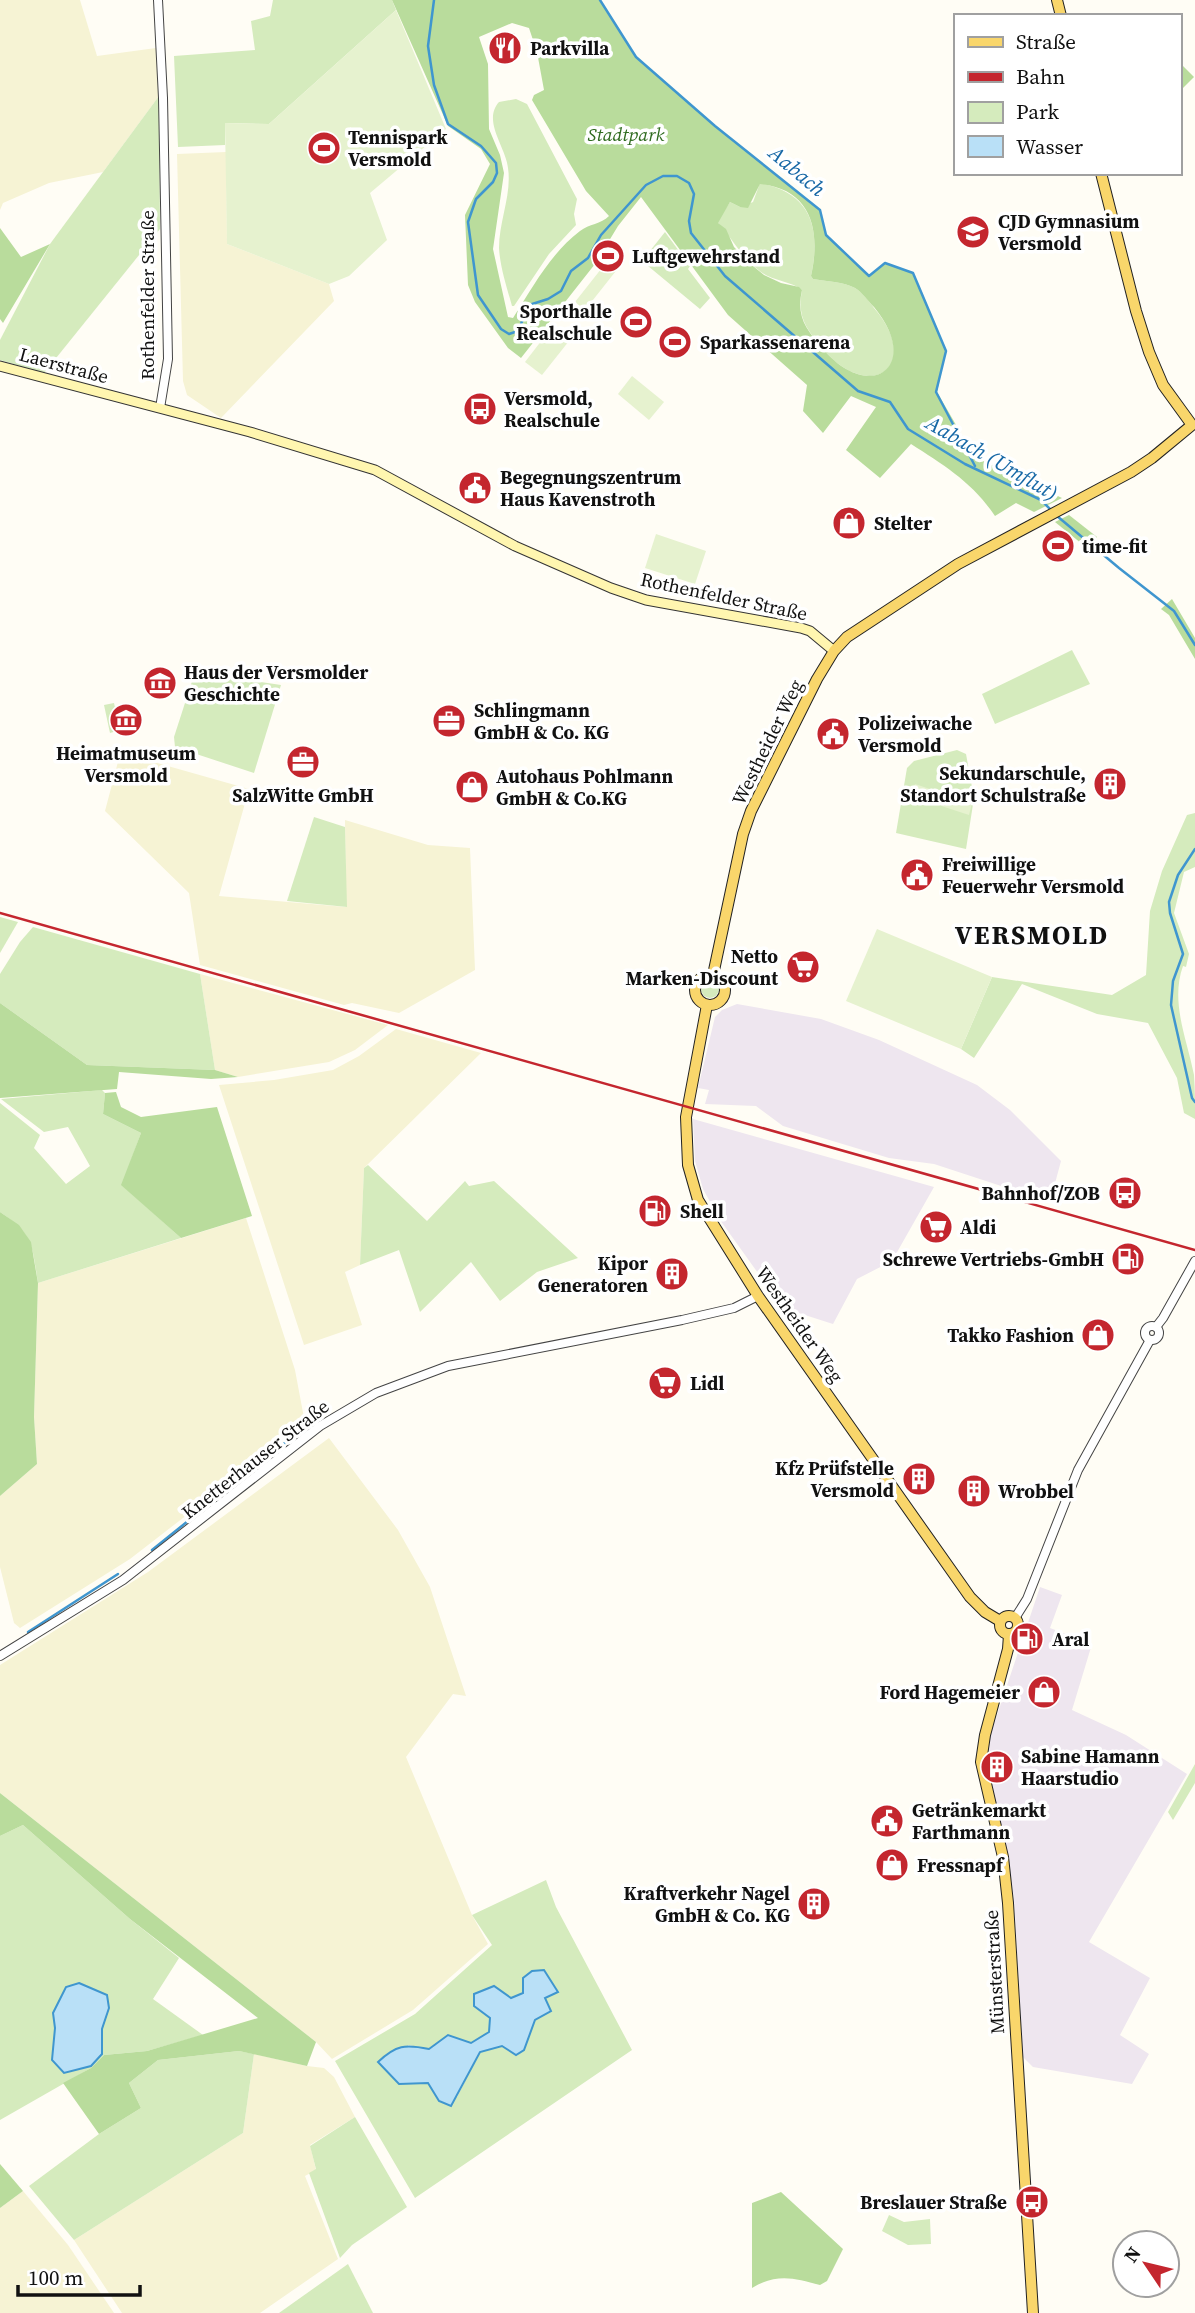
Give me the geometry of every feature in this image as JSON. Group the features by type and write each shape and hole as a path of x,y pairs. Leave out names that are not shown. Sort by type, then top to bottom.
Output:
{"main road":[{"path":"834,651 848,637 947,570 1152,458 1193,423 1163,385 1149,352 1102,175"},
{"name":"Laerstraße","path":"0,366 160,408"},
{"name":"Rothenfelder Straße","path":"160,408 375,470 506,541 611,588 646,600 801,628 810,631 834,651"},
{"name":"Westheider Weg","path":"713,975 737,860 751,811 817,679 834,651"},
{"path":"713,975 721,979 724,997 717,1004 707,1005 699,1000 695,986 702,977 713,975"},
{"name":"Westheider Weg","path":"707,1005 686,1110 690,1177 702,1207 758,1296 970,1597 985,1612 1000,1621"},
{"path":"1007,1616 1015,1618 1018,1623 1014,1633 1009,1635 1000,1630 1000,1621 1007,1616"},
{"name":"Münsterstraße","path":"1009,1635 981,1762 1003,1857 1008,1903 1033,2313"}],"street":[{"name":"Rothenfelder Straße","path":"158,0 163,97 167,359 160,408"},
{"path":"1015,1618 1027,1599 1079,1469 1150,1340 1145,1331 1150,1326 1156,1327 1163,1318 1195,1261"},
{"name":"Knetterhauser Straße","path":"0,1656 123,1580 320,1426 376,1393 448,1366 682,1320 734,1308 758,1296"}],"shaded area":[{"path":"0,0 80,0 97,56 156,48 159,96 103,172 49,183 3,203 0,210"},
{"path":"226,152 227,244 329,284 334,301 221,418 187,395 183,381 177,154"},
{"path":"129,755 249,789 219,896 346,907 345,820 428,845 470,848 475,970 399,1013 352,1003 344,1005 200,965 189,893 105,811 119,758"},
{"path":"200,974 388,1025 355,1050 329,1062 238,1077 215,1070"},
{"path":"737,1004 821,1019 879,1040 977,1085 1010,1110 1061,1161 1050,1202 934,1164 889,1158 783,1126 756,1106 705,1104 709,1090 698,1088 715,1017 722,1010"},
{"path":"396,1029 481,1053 364,1168 360,1265 345,1272 362,1325 304,1345 219,1085 274,1080 333,1070 359,1056"},
{"path":"693,1119 934,1187 892,1261 857,1279 833,1324 783,1308 720,1220 703,1189 695,1161"},
{"path":"246,1218 295,1370 304,1418 223,1487 130,1559 20,1628 14,1623 0,1567 0,1496 37,1464 34,1417 38,1283"},
{"path":"329,1438 398,1530 430,1587 466,1696 453,1694 406,1757 472,1915 488,1944 413,2010 332,2059 316,2042 0,1793 0,1665 148,1572"},
{"path":"1040,1587 1062,1595 1050,1628 1092,1644 1072,1710 1126,1735 1187,1774 1089,1942 1150,1978 1120,2035 1149,2054 1132,2084 1033,2067 1023,2057 1014,1898 1008,1857 988,1772 990,1736"},
{"path":"254,2054 324,2068 334,2077 355,2117 310,2145 316,2170 305,2176 338,2259 260,2313 122,2313 74,2240 243,2133"},
{"path":"23,2191 68,2245 114,2313 0,2313 0,2208"}],"green space":[{"path":"273,0 392,0 396,10 269,124 225,123 225,145 178,147 174,56 255,50 251,21 270,16"},
{"name":"Stadtpark","path":"392,0 600,0 636,57 715,126 820,210 826,235 869,276 885,263 913,273 946,351 937,392 974,456 1062,498 1034,512 1016,503 995,516 967,484 911,444 880,478 846,450 876,407 851,396 823,433 803,411 807,385 728,315 641,197 618,226 595,264 521,358 508,348 475,302 468,285 465,215 490,164 481,149 448,126","holes":["512,23 529,28 537,52 544,90 534,95 532,100 586,191 609,216 569,240 543,272 513,318 508,317 493,249 504,173 489,129 488,64 479,37","760,184 791,194 802,203 809,215 815,243 811,276 813,279 855,288 874,307 888,328 893,346 892,361 884,371 872,376 857,374 840,365 811,335 804,322 800,308 802,290 764,275 734,247 726,229 718,223 730,202 748,208"]},
{"name":"Tennispark Versmold","path":"396,10 446,129 370,193 387,240 349,276 329,284 227,244 225,123 269,124"},
{"path":"1181,64 1194,77 1181,90"},
{"path":"159,96 160,229 44,373 0,360 0,340 50,244"},
{"path":"516,99 527,104 577,199 574,214 576,225 549,254 512,306 499,248 508,188 508,168 493,117 499,102"},
{"path":"760,183 791,195 802,204 809,216 815,243 811,276 813,279 845,284 858,290 870,302 888,329 894,347 892,361 885,371 873,376 857,374 840,365 822,348 807,328 801,308 802,290 761,272 748,261 717,222 730,202 740,207 753,202"},
{"path":"0,228 21,257 50,244 3,323 0,319"},
{"path":"665,232 710,298 700,309 642,261"},
{"path":"608,250 623,262 585,310 575,302 605,264 600,260"},
{"path":"552,327 569,341 542,375 525,362"},
{"path":"632,376 664,402 649,420 618,394"},
{"path":"1069,515 1097,537 1087,548 1055,522"},
{"path":"656,534 706,551 695,584 645,568"},
{"path":"1172,599 1195,638 1195,659 1169,615 1161,609"},
{"path":"1072,650 1090,684 995,724 982,694"},
{"path":"195,672 281,685 254,773 175,747 174,737"},
{"path":"114,703 120,730 110,733 104,705"},
{"path":"957,750 966,754 974,798 966,849 896,833 907,768 914,761"},
{"path":"915,784 972,803 969,815 911,796"},
{"path":"1195,813 1195,867 1184,872 1174,913 1189,954 1179,980 1178,993 1181,1020 1194,1075 1195,1119 1184,1113 1177,1078 1148,1023 1097,1014 1022,984 974,1058 961,1049 992,977 1112,995 1146,975 1150,911 1162,871 1187,815"},
{"path":"314,817 345,827 347,907 287,901"},
{"path":"0,917 18,922 0,953"},
{"path":"33,927 200,974 215,1070 87,1065 0,1003 0,974"},
{"path":"877,929 992,977 961,1049 846,1001"},
{"path":"710,980 716,983 719,989 716,995 710,998 704,995 701,989 704,983"},
{"path":"0,1003 87,1065 215,1070 238,1077 211,1079 119,1072 117,1089 0,1098"},
{"path":"102,1090 105,1093 103,1114 141,1133 122,1185 181,1238 38,1283 29,1242 19,1227 0,1212 0,1103 40,1135 34,1148 66,1184 90,1166 68,1127 44,1132 1,1099"},
{"path":"116,1092 121,1107 141,1117 217,1107 252,1216 181,1238 121,1185 141,1133 103,1114 105,1093"},
{"path":"368,1165 427,1221 465,1181 469,1186 494,1181 578,1258 537,1272 500,1301 471,1262 420,1312 399,1250 360,1265 364,1168"},
{"path":"0,1212 19,1225 31,1242 38,1283 34,1417 37,1464 0,1496"},
{"path":"1195,1764 1195,1783 1173,1820 1168,1812"},
{"path":"0,1793 316,2042 307,2066 239,2051 158,2060 129,2083 141,2108 99,2134 63,2083 91,2068 104,2055 147,2051 258,2018 130,1919 23,1825 0,1836"},
{"path":"23,1825 130,1919 179,1958 153,1999 203,2035 147,2051 104,2055 91,2068 0,2120 0,1836","holes":["109,2008 102,2029 52,2060 54,2013"]},
{"path":"546,1880 556,1907 632,2050 415,2198 335,2061 415,2014 492,1945 472,1915","holes":["523,1993 535,2020 524,2050 502,2046 480,2052 457,2097 439,2101 428,2083 415,2083 408,2045 429,2049 448,2035 471,2043 489,2032 490,2018 474,2006"]},
{"path":"239,2051 254,2054 243,2133 74,2240 29,2186 99,2134 141,2108 129,2083 158,2060"},
{"path":"355,2117 407,2207 352,2245 340,2258 309,2173 316,2169 310,2146"},
{"path":"0,2164 23,2191 0,2208"},
{"path":"781,2192 843,2249 827,2281 820,2285 786,2278 770,2280 752,2288 752,2203"},
{"path":"889,2215 904,2222 930,2219 931,2244 908,2245 882,2231"},
{"path":"348,2264 373,2313 279,2313"}],"water":[{"path":"544,1970 558,1992 545,1998 551,2011 535,2020 524,2050 516,2055 502,2046 480,2052 451,2106 439,2101 428,2083 399,2084 378,2062 401,2047 429,2049 448,2035 471,2043 489,2032 490,2018 474,2006 474,1994 494,1986 511,1998 523,1993 523,1978 532,1971"},
{"path":"79,1983 107,1995 109,2008 102,2029 102,2054 91,2066 64,2073 52,2060 55,2028 53,2013 66,1987"}],"waterway":[{"name":"Aabach (Umflut)","path":"434,0 428,46 434,85 448,124 481,146 496,163 497,173 493,182 476,199 468,222 478,295 501,329 509,334 518,331 529,305 548,299 561,291 571,271 588,258 601,235 646,185 663,176 677,176 689,183 694,194 689,221 691,233 725,276 858,391 890,402 908,429 965,464 1041,500 1052,511"},
{"name":"Aabach","path":"600,0 636,57 715,126 820,210 826,235 869,276 885,263 913,273 946,351 936,392 975,466"},
{"name":"Aabach (Umflut)","path":"1057,516 1174,611 1195,645"},
{"name":"Aabach (Umflut)","path":"1195,849 1178,875 1169,902 1183,954 1173,981 1171,1005 1195,1102"},
{"path":"152,1550 286,1442"},
{"path":"28,1632 118,1574"}],"railway":[{"path":"0,913 1195,1250"}],"place":[{"name":"Parkvilla","path":"505,48"},
{"name":"Tennispark Versmold","path":"324,148"},
{"name":"CJD Gymnasium Versmold","path":"973,232"},
{"name":"Luftgewehrstand","path":"608,256"},
{"name":"Sporthalle Realschule","path":"636,322"},
{"name":"Sparkassenarena","path":"675,342"},
{"name":"Versmold, Realschule","path":"480,409"},
{"name":"Begegnungszentrum Haus Kavenstroth","path":"475,488"},
{"name":"Stelter","path":"849,523"},
{"name":"time-fit","path":"1058,546"},
{"name":"Haus der Versmolder Geschichte","path":"160,683"},
{"name":"Heimatmuseum Versmold","path":"126,720"},
{"name":"Schlingmann GmbH & Co. KG","path":"449,721"},
{"name":"Polizeiwache Versmold","path":"833,734"},
{"name":"SalzWitte GmbH","path":"303,762"},
{"name":"Sekundarschule, Standort Schulstraße","path":"1110,784"},
{"name":"Autohaus Pohlmann GmbH & Co.KG","path":"472,787"},
{"name":"Freiwillige Feuerwehr Versmold","path":"917,875"},
{"name":"Netto Marken-Discount","path":"803,967"},
{"name":"Bahnhof/ZOB","path":"1125,1193"},
{"name":"Shell","path":"655,1211"},
{"name":"Aldi","path":"936,1227"},
{"name":"Schrewe Vertriebs-GmbH","path":"1128,1259"},
{"name":"Kipor Generatoren","path":"672,1274"},
{"name":"Takko Fashion","path":"1098,1335"},
{"name":"Lidl","path":"665,1383"},
{"name":"Kfz Prüfstelle Versmold","path":"919,1479"},
{"name":"Wrobbel","path":"974,1491"},
{"name":"Aral","path":"1027,1639"},
{"name":"Ford Hagemeier","path":"1044,1692"},
{"name":"Sabine Hamann Haarstudio","path":"997,1767"},
{"name":"Getränkemarkt Farthmann","path":"887,1821"},
{"name":"Fressnapf","path":"892,1865"},
{"name":"Kraftverkehr Nagel GmbH & Co. KG","path":"814,1904"},
{"name":"Breslauer Straße","path":"1032,2202"}],"district":[{"name":"VERSMOLD","path":"1032,935"}]}
